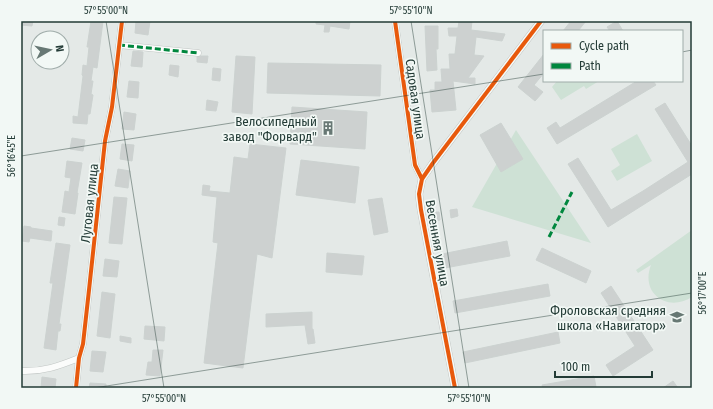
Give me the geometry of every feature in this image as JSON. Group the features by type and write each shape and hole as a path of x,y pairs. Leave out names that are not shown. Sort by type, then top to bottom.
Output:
{"street":[{"name":"Луговая улица","path":"76,388 79,358 88,306 104,148 112,107 122,21"},
{"name":"Садовая улица","path":"395,21 415,165 422,179"},
{"name":"Весенняя улица","path":"455,388 419,194 422,179 437,157 541,21"},
{"path":"119,45 198,53"},
{"path":"21,371 32,372 55,368 79,358"}],"green space":[{"path":"556,82 597,82 586,89 584,86 561,100 552,87"},
{"path":"516,130 591,243 472,207"},
{"path":"637,134 652,161 617,181 611,171 620,165 611,149"},
{"path":"692,230 692,297 674,303 658,298 649,284 651,265 638,273 636,270"}],"building":[{"path":"21,21 33,21 32,26 21,25"},
{"path":"91,21 103,21 97,68 93,67 91,81 93,81 91,94 93,95 90,114 88,114 87,124 73,123 73,116 78,117 83,65 87,66 89,47 87,47"},
{"path":"136,21 150,21 148,35 135,33"},
{"path":"316,21 350,21 349,29 330,26 329,32 324,32 325,25 316,24"},
{"path":"459,21 472,21 471,30 505,34 502,41 476,37 474,55 484,56 468,78 475,78 475,84 453,81 456,110 432,112 430,90 435,90 435,82 442,82 441,69 450,69 449,54 455,54 457,36 449,36 448,28 458,28"},
{"path":"571,21 586,21 579,30 564,30"},
{"path":"617,21 622,30 609,30 607,27"},
{"path":"425,26 438,26 438,49 436,49 437,70 427,71"},
{"path":"133,51 143,52 142,67 131,66"},
{"path":"543,55 543,74 534,85 543,92 535,101 518,87"},
{"path":"208,56 207,63 197,62 197,57"},
{"path":"236,56 255,57 252,114 232,112"},
{"path":"268,63 381,65 380,96 267,93"},
{"path":"170,65 179,66 178,77 169,75"},
{"path":"213,68 221,69 220,81 212,80"},
{"path":"129,81 139,82 138,98 127,97"},
{"path":"635,82 654,82 656,85 557,144 547,128 556,122 560,128"},
{"path":"207,100 218,102 216,111 206,110"},
{"path":"665,103 692,146 692,174 608,227 568,164 578,158 611,210 643,191 688,162 655,109"},
{"name":"Велосипедный завод \"Форвард\"","path":"292,107 367,112 365,149 290,144"},
{"path":"124,112 136,114 134,130 122,129"},
{"path":"501,123 523,159 501,172 480,135"},
{"path":"72,138 85,140 83,151 70,149"},
{"path":"122,144 134,145 132,161 120,159"},
{"path":"250,144 286,148 272,258 257,254 243,368 204,363 218,243 213,242 217,197 202,195 203,185 210,186 209,191 230,193 234,157 248,159"},
{"path":"301,160 359,167 355,203 296,195"},
{"path":"67,161 82,163 75,214 62,212 65,191 69,192 71,178 65,177"},
{"path":"118,169 130,171 128,188 115,186"},
{"path":"114,197 127,198 122,244 109,243"},
{"path":"382,198 388,232 374,235 368,200"},
{"path":"457,209 458,216 451,218 450,210"},
{"path":"433,212 439,212 440,220 434,221"},
{"path":"59,217 65,218 64,226 58,225"},
{"path":"24,226 52,231 51,241 30,238 29,242 22,241"},
{"path":"507,241 510,256 445,268 442,254"},
{"path":"56,243 70,245 59,324 61,324 60,331 58,331 56,350 44,348 53,283 50,283"},
{"path":"542,248 591,271 586,283 536,260"},
{"path":"327,253 364,256 362,275 326,272"},
{"path":"105,259 119,261 117,277 103,276"},
{"path":"548,284 550,296 455,313 453,301"},
{"path":"611,286 653,350 613,376 606,365 635,346 601,293"},
{"path":"102,292 115,294 110,338 97,336"},
{"path":"312,312 312,329 315,343 308,344 305,325 266,327 266,314"},
{"path":"145,326 165,327 164,341 144,339"},
{"path":"558,332 560,343 465,363 463,352"},
{"path":"120,336 131,338 131,343 120,341"},
{"path":"153,350 163,350 160,376 146,375 148,362 152,362"},
{"path":"92,351 106,352 103,372 90,371"},
{"path":"594,376 596,387 543,388 542,385"},
{"path":"42,377 56,379 55,388 41,388"},
{"path":"673,381 678,388 663,388"},
{"path":"90,383 106,384 106,388 89,388"}],"marked path":[{"path":"119,45 198,53"},
{"path":"549,237 572,192"}],"cycle path":[{"path":"76,388 79,358 83,344 105,141 112,107 122,21"},
{"path":"395,21 415,165 422,179"},
{"path":"455,388 421,210 419,194 422,179 541,21"}],"place":[{"name":"Велосипедный завод \"Форвард\"","path":"328,128"},
{"name":"Фроловская средняя школа «Навигатор»","path":"677,317"}]}
